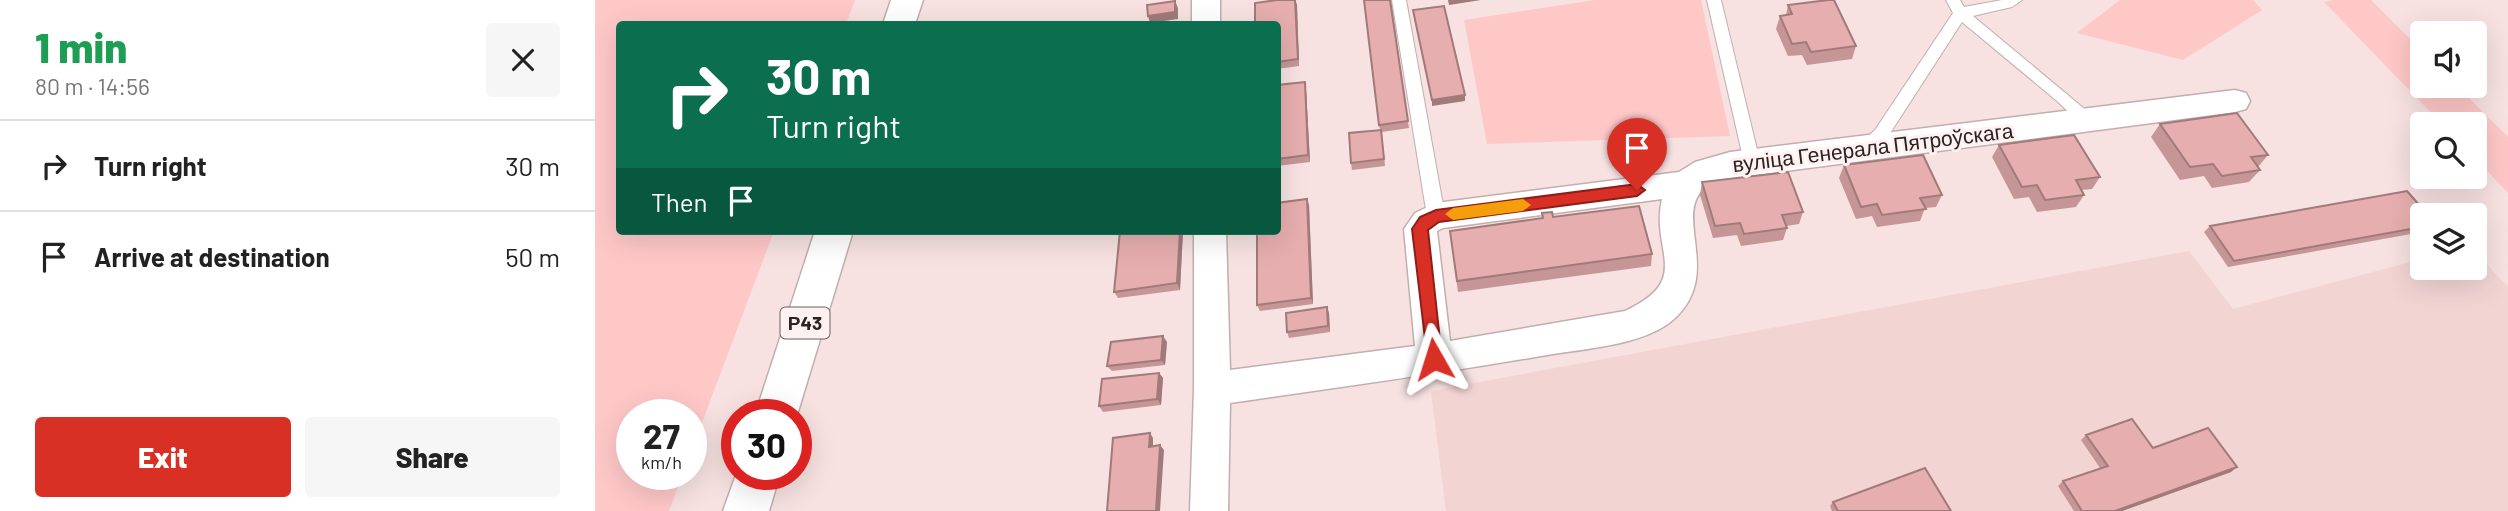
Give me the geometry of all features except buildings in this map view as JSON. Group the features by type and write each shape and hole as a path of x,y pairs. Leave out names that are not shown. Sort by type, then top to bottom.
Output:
{"main road":[{"path":"900,21 907,0"},
{"name":"Р43","path":"781,399 833,235"},
{"path":"746,511 753,490"}],"street":[{"path":"1206,0 1206,21"},
{"name":"вуліца Генерала Пятроўскага","path":"1436,216 1686,183 1708,170 1752,162 2235,101"},
{"path":"1212,389 1434,359 1630,325 1659,312 1679,288 1683,273 1676,214 1678,198 1686,183"},
{"path":"1434,359 1420,229 1436,216"},
{"path":"1209,511 1212,389 1210,235"}],"lane":[{"path":"1399,0 1436,216"},
{"path":"1714,0 1752,162"},
{"path":"1956,6 2007,4 2015,0"},
{"path":"1956,6 2087,120"},
{"path":"1862,149 1881,134 1956,6"}],"shaded area":[{"path":"595,0 855,0 847,21 616,21 616,235 772,235 707,409 707,399 616,399 616,490 677,490 669,511 595,511"},
{"path":"1595,0 1701,0 1730,136 1487,144 1464,20"},
{"path":"2120,0 2253,0 2262,10 2183,60 2077,33"},
{"path":"2371,0 2410,39 2410,91 2324,2"},
{"path":"2417,98 2469,98 2483,112 2430,112"},
{"path":"2487,116 2508,137 2508,193 2487,171"},
{"path":"2189,251 2233,309 2410,262 2410,280 2487,280 2487,265 2508,287 2508,511 1446,511 1431,391"}],"slow traffic":[{"path":"1453,214 1523,205"}],"route":[{"path":"1434,359 1420,229 1422,225 1436,216 1637,190"}]}
